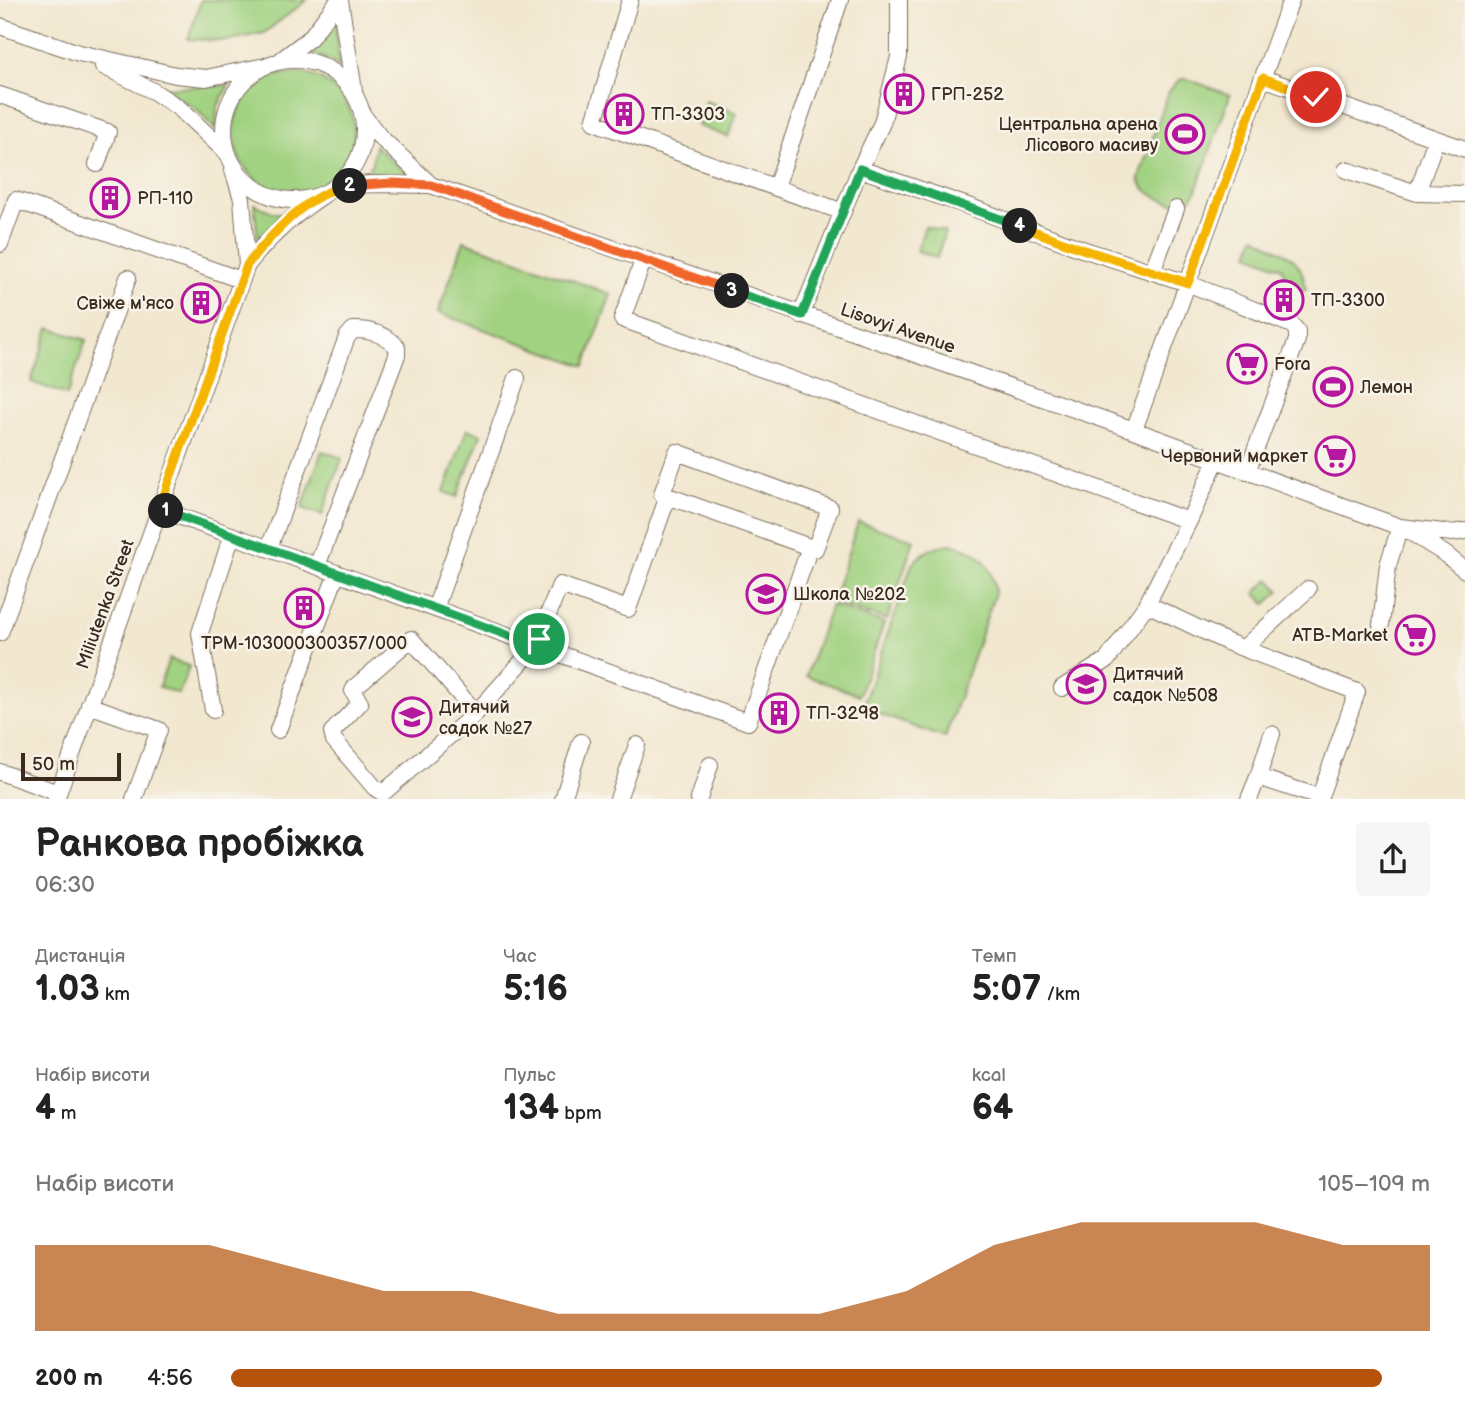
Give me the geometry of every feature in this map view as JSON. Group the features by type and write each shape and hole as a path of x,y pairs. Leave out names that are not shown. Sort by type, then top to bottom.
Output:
{"street":[{"path":"229,158 224,126 228,106 239,87 254,72 310,38 339,0"},
{"path":"330,190 351,171 360,153 364,134 362,114 354,93 339,0"},
{"path":"630,0 594,122 844,212"},
{"path":"776,187 839,0"},
{"path":"802,315 860,169 882,123 899,57 899,0"},
{"path":"1134,430 1291,0"},
{"path":"0,26 79,53 176,75 206,78 272,63 299,60 319,64 337,74 354,93"},
{"path":"79,53 153,91 179,108 229,158 238,173 253,187 270,197 290,201 310,199 330,190 382,183 431,185"},
{"path":"1263,78 1465,149"},
{"path":"0,95 108,132 97,163"},
{"name":"Lisovyi Avenue","path":"362,114 379,136 431,185 1134,430 1402,528 1445,554 1465,570"},
{"path":"1416,193 1436,139"},
{"name":"Miliutenka Street","path":"229,158 242,199 244,272"},
{"path":"860,169 1082,249 1188,283 1287,322 1297,331 1297,340 1247,472"},
{"path":"1346,170 1416,193 1465,194"},
{"name":"Miliutenka Street","path":"57,796 244,272 278,229 297,212 330,190"},
{"path":"0,244 16,200 244,272"},
{"path":"1152,272 1176,209"},
{"path":"643,261 622,319 1189,521"},
{"path":"0,633 128,278"},
{"path":"268,548 347,337 353,330 365,329 391,340 397,347 397,355 317,566"},
{"path":"435,609 517,378"},
{"path":"677,452 830,508 815,549 668,496 662,494 677,452"},
{"path":"1062,688 1107,660 1147,604 1216,461"},
{"path":"476,713 411,639 355,687 353,691 360,704 335,728 332,736 375,788 383,793 476,713 528,655 560,585 628,609 668,496"},
{"path":"159,509 748,722 810,547"},
{"path":"1381,625 1388,565 1402,528"},
{"name":"Lisovyi Avenue","path":"1402,528 1452,533 1465,531"},
{"path":"213,710 201,633 232,535"},
{"path":"278,730 337,573"},
{"path":"1244,648 1308,589"},
{"path":"1147,604 1244,648 1263,664 1357,692 1319,798 1258,777"},
{"path":"89,705 159,730 134,799"},
{"path":"1250,799 1272,734"},
{"path":"562,799 581,742"},
{"path":"618,799 637,745"},
{"path":"699,799 710,765"},
{"path":"0,772 57,796"}],"green space":[{"path":"201,0 307,0 264,33 226,41 188,39"},
{"path":"337,11 336,38 341,67 322,57 302,54 322,35"},
{"path":"294,73 317,78 336,91 349,110 354,133 349,156 336,175 317,188 294,193 271,188 252,175 239,156 234,133 239,110 252,91 271,78"},
{"name":"Центральна арена Лісового масиву","path":"1185,78 1230,95 1196,191 1188,201 1178,203 1164,201 1150,193 1139,177 1169,91"},
{"path":"229,85 217,108 216,130 196,109 162,88"},
{"path":"706,101 737,113 728,137 698,126"},
{"path":"375,145 391,161 413,176 365,178 372,163"},
{"path":"254,204 288,215 263,239 258,238"},
{"path":"925,226 945,232 937,258 917,251"},
{"path":"1255,236 1295,261 1304,278 1306,290 1300,292 1288,285 1282,268 1249,254"},
{"path":"464,241 611,294 585,366 438,313"},
{"path":"49,328 86,340 67,395 31,382"},
{"path":"467,429 481,434 457,497 444,492"},
{"path":"322,451 342,458 322,515 302,508"},
{"path":"858,522 914,540 887,620 832,602"},
{"path":"950,544 969,550 983,560 991,574 995,593 945,738 862,708 912,564 930,550"},
{"path":"1269,579 1280,591 1266,604 1255,593"},
{"path":"831,605 884,623 859,695 806,676"},
{"path":"169,659 189,666 179,694 159,687"}],"place":[{"name":"ГРП-252","path":"904,94"},
{"name":"ТП-3303","path":"624,114"},
{"name":"Центральна арена Лісового масиву","path":"1185,134"},
{"name":"РП-110","path":"110,198"},
{"name":"ТП-3300","path":"1284,300"},
{"name":"Свіже м'ясо","path":"201,303"},
{"name":"Fora","path":"1247,364"},
{"name":"Лемон","path":"1333,387"},
{"name":"Червоний маркет","path":"1335,456"},
{"name":"Школа №202","path":"766,594"},
{"name":"ТРМ-103000300357/000","path":"304,608"},
{"name":"ATB-Market","path":"1415,635"},
{"name":"Дитячий садок №508","path":"1086,684"},
{"name":"ТП-3298","path":"779,713"},
{"name":"Дитячий садок №27","path":"412,717"}],"route":[{"path":"539,639 536,645 532,644 159,509 247,265 278,229 297,212 335,187 392,183 431,185 802,315 860,169 1082,249 1188,283 1263,78 1316,97"}]}
